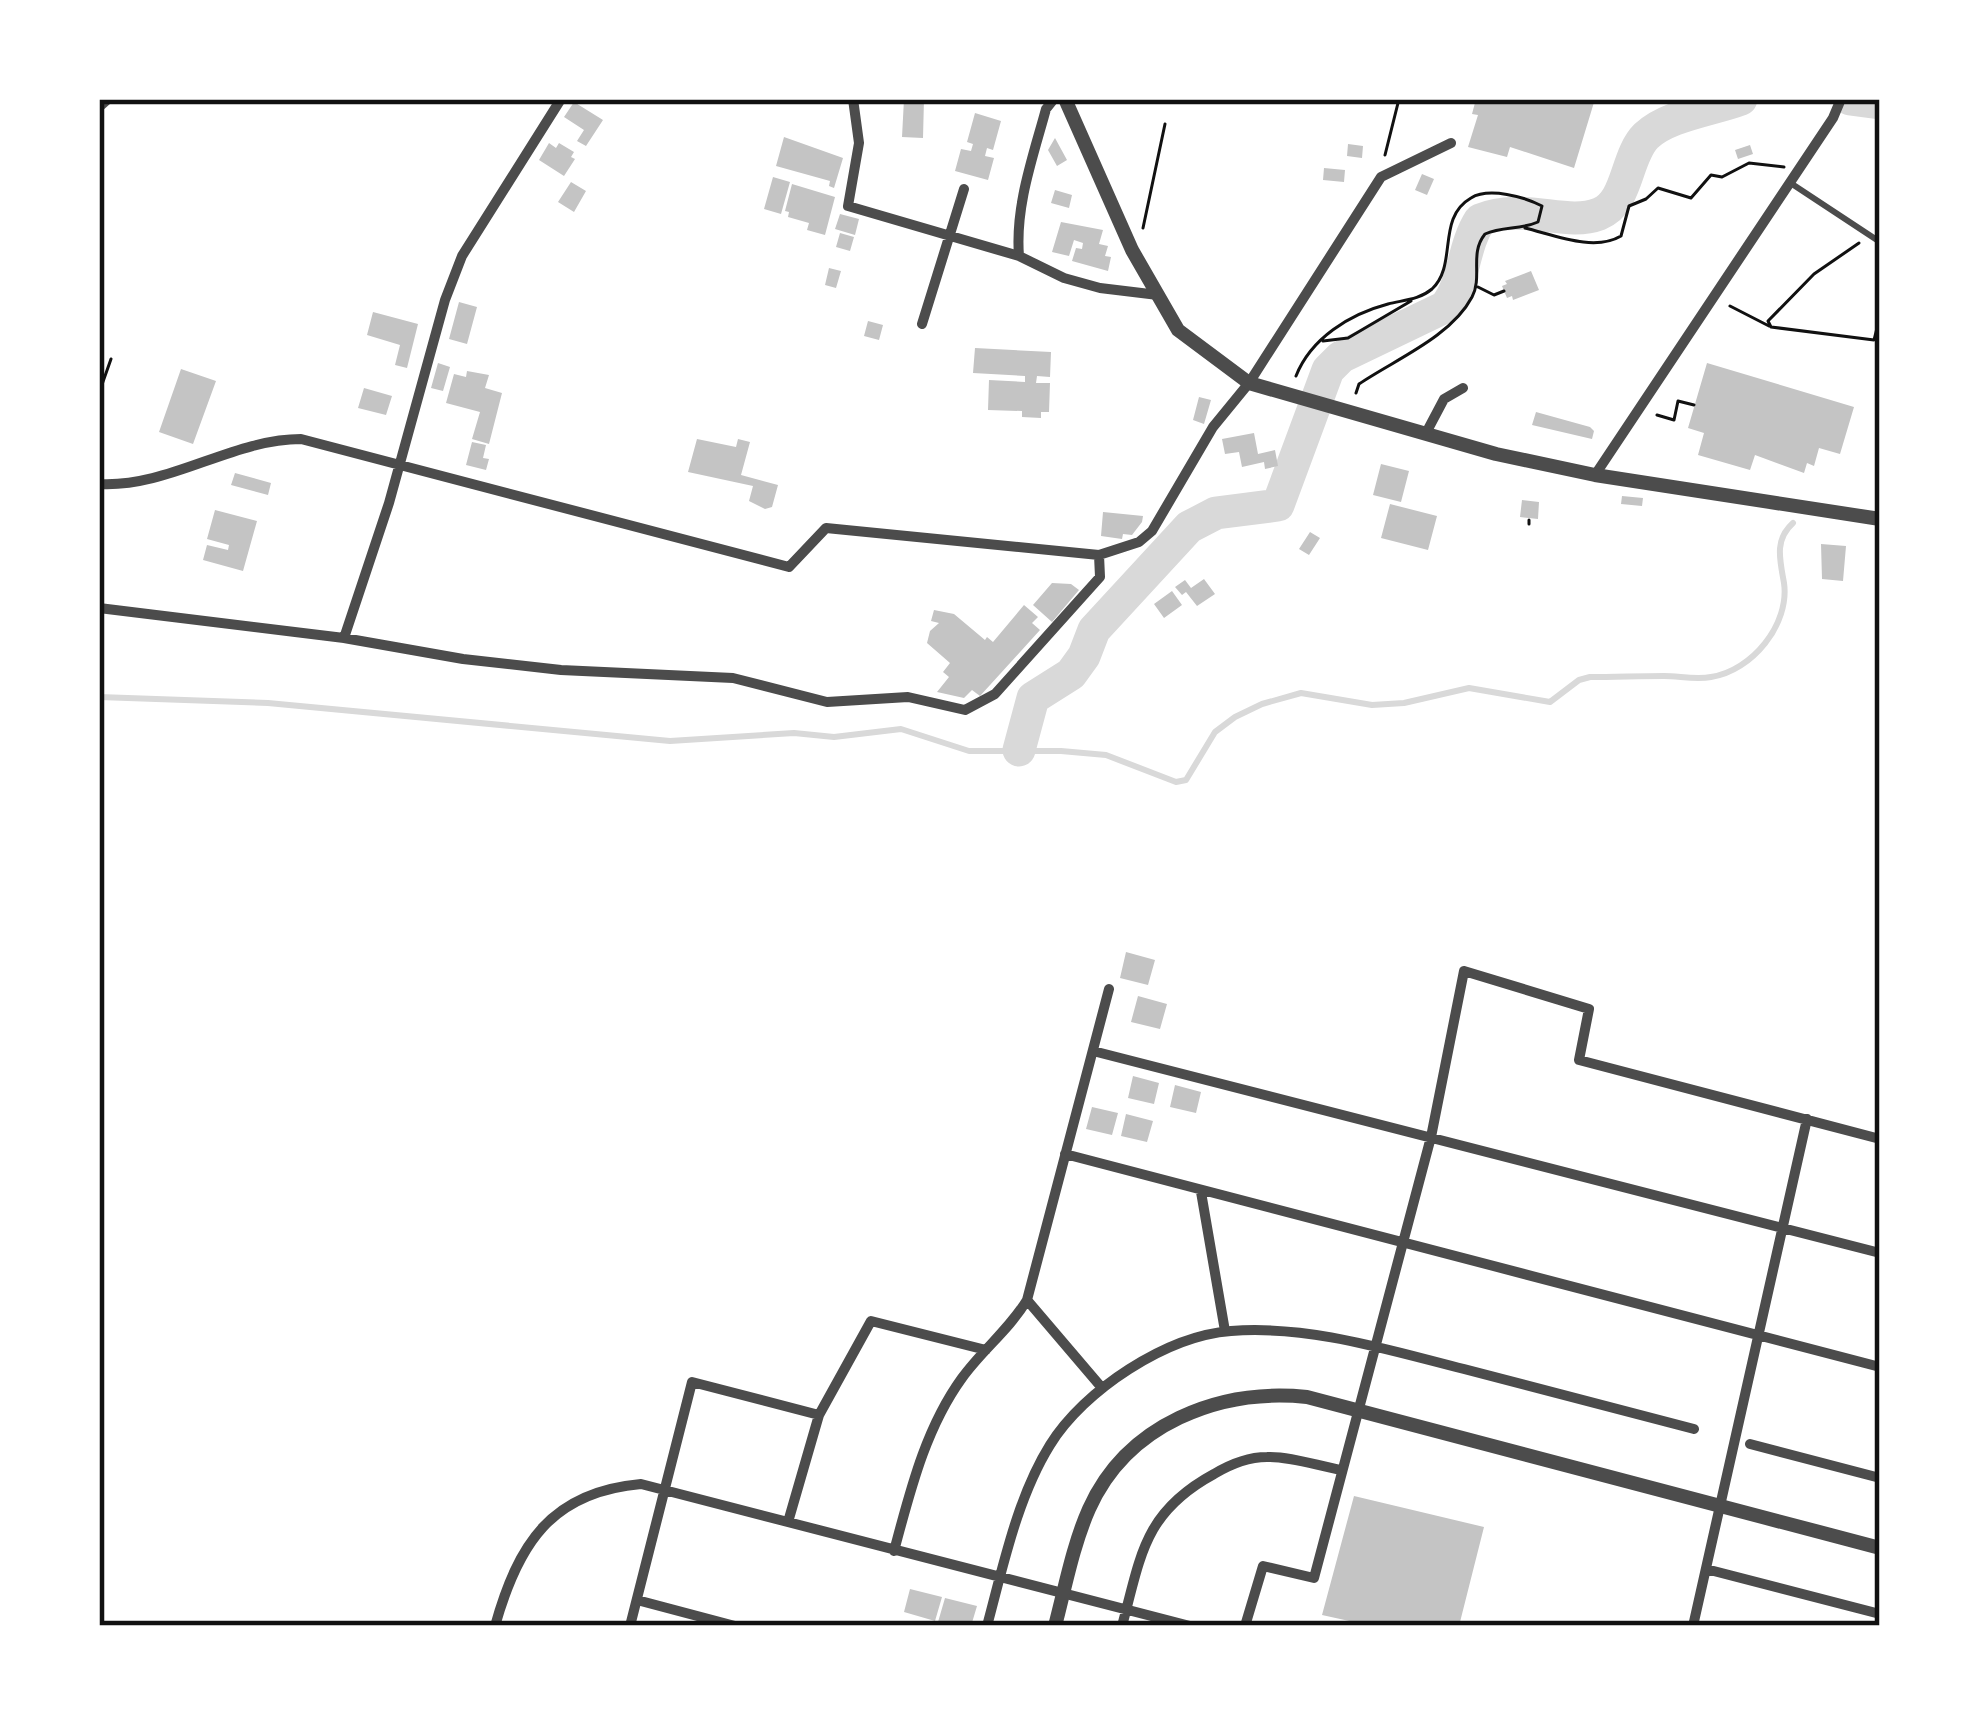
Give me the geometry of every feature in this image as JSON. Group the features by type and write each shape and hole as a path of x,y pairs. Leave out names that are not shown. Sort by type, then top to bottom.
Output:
{"street":[{"path":"99,107 108,99"},
{"path":"344,638 401,463 445,300 463,256 561,99"},
{"path":"853,99 859,143 848,206 1019,256 1064,278 1158,296"},
{"path":"1019,256 1017,232 1025,185 1046,109 1054,99"},
{"path":"1065,99 1136,257 1178,331 1249,383 1496,454 1595,475 1880,519"},
{"path":"1595,475 1840,102"},
{"path":"99,484 120,485 196,466 274,439 301,439 789,567 826,527 1099,555 1139,542 1152,531 1213,427 1249,383 1381,177 1451,143"},
{"path":"922,324 964,190"},
{"path":"1426,433 1444,399 1462,388"},
{"path":"99,608 561,670 733,677 827,702 908,697 964,710 995,694 1100,578 1099,555"},
{"path":"1245,1626 1263,1566 1314,1578 1432,1137 1464,971 1589,1009 1579,1060 1880,1139"},
{"path":"894,1551 916,1470 937,1420 961,1379 1013,1324 1027,1300 1109,989"},
{"path":"1093,1051 1880,1253"},
{"path":"1693,1626 1807,1119"},
{"path":"1065,1154 1880,1366"},
{"path":"1201,1192 1225,1331"},
{"path":"1027,1300 1102,1388"},
{"path":"788,1522 819,1415 871,1321 986,1350"},
{"path":"987,1626 1027,1493 1050,1444 1102,1388 1168,1350 1225,1331 1283,1330 1374,1346 1694,1429"},
{"path":"630,1626 692,1382 819,1415"},
{"path":"1055,1626 1081,1531 1114,1468 1161,1427 1220,1400 1259,1394 1307,1397 1880,1548"},
{"path":"1750,1444 1880,1478"},
{"path":"1122,1626 1142,1547 1157,1517 1185,1490 1229,1465 1268,1456 1341,1470"},
{"path":"495,1626 518,1557 543,1525 564,1507 610,1486 641,1484 1190,1626"},
{"path":"1706,1569 1880,1614"},
{"path":"637,1600 735,1626"}],"lane":[{"path":"1789,182 1880,242"}],"path":[{"path":"1382,166 1399,99"},
{"path":"1136,257 1165,124"},
{"path":"1352,412 1359,384 1449,323 1465,306 1476,286 1474,256 1485,234 1499,227 1525,228 1582,242 1609,243 1621,236 1629,206 1658,188 1691,198 1712,175 1722,178 1747,159 1798,169"},
{"path":"1321,341 1348,338 1433,288 1442,274 1453,216 1472,196 1487,193 1542,206 1538,222 1525,228"},
{"path":"1771,326 1768,321 1798,288 1842,252 1871,237"},
{"path":"1476,286 1494,295 1504,291"},
{"path":"1714,294 1742,315 1771,326 1874,340 1876,323"},
{"path":"1296,397 1301,363 1334,328 1360,313 1412,299"},
{"path":"99,393 112,359"},
{"path":"1638,410 1674,419 1678,401 1694,405"}],"building":[{"path":"904,99 924,99 923,138 902,137"},
{"path":"1476,99 1595,99 1574,168 1510,147 1507,157 1468,147 1478,115 1472,114"},
{"path":"574,102 603,120 586,146 577,141 584,130 564,117"},
{"path":"975,113 1001,121 993,150 987,148 985,156 994,158 988,180 955,171 961,149 971,151 973,144 967,142"},
{"path":"784,137 843,158 834,188 830,181 776,166"},
{"path":"1055,138 1067,160 1057,166 1048,150"},
{"path":"549,143 574,152 571,157 575,159 564,176 539,160"},
{"path":"1348,144 1363,146 1362,158 1347,156"},
{"path":"1750,145 1753,154 1738,159 1735,150"},
{"path":"1324,168 1345,170 1344,182 1323,180"},
{"path":"1422,174 1434,179 1427,195 1415,190"},
{"path":"773,177 790,182 781,214 764,209"},
{"path":"571,182 586,191 574,212 558,202"},
{"path":"792,184 835,197 825,235 807,230 809,223 788,217 785,211"},
{"path":"1055,190 1072,195 1069,208 1051,203"},
{"path":"840,214 859,219 855,235 835,229"},
{"path":"1061,222 1103,230 1099,244 1108,246 1108,271 1072,261 1083,243 1074,240 1069,256 1052,252"},
{"path":"840,233 854,237 850,251 836,247"},
{"path":"829,268 841,271 836,288 825,285"},
{"path":"1531,271 1539,290 1507,298 1505,281"},
{"path":"459,302 477,307 467,344 449,339"},
{"path":"373,312 418,324 407,368 395,365 400,345 367,335"},
{"path":"868,321 883,325 879,340 864,336"},
{"path":"975,348 1051,352 1050,377 1037,376 1036,383 1050,383 1049,412 1041,412 1041,418 1022,417 1022,411 988,410 989,380 1025,382 1025,376 973,373"},
{"path":"438,363 450,367 443,391 431,388"},
{"path":"1707,363 1854,407 1840,454 1819,448 1814,466 1807,463 1804,473 1755,455 1750,470 1698,455 1704,433 1688,428"},
{"path":"181,369 216,381 193,444 159,432"},
{"path":"467,371 489,375 485,388 502,393 489,444 472,439 480,412 446,403 454,374 466,377"},
{"path":"364,388 392,396 386,415 358,408"},
{"path":"1199,397 1211,400 1204,424 1193,420"},
{"path":"1536,412 1590,427 1592,439 1532,425"},
{"path":"1254,433 1258,454 1275,450 1278,466 1265,469 1264,462 1242,467 1239,452 1225,454 1222,439"},
{"path":"697,439 736,447 738,439 750,442 741,475 778,485 772,507 765,509 749,501 753,486 688,472"},
{"path":"472,442 486,445 486,470 466,465"},
{"path":"1381,464 1409,471 1401,502 1373,495"},
{"path":"235,473 271,483 268,495 231,485"},
{"path":"1622,496 1643,498 1642,506 1621,504"},
{"path":"1522,500 1539,502 1538,519 1520,517"},
{"path":"1390,504 1437,516 1428,550 1381,538"},
{"path":"215,510 257,521 243,571 203,560 207,545 228,550 229,545 207,539"},
{"path":"1103,512 1143,516 1142,522 1122,539 1101,536"},
{"path":"1310,532 1320,538 1309,555 1299,549"},
{"path":"1821,544 1846,546 1843,581 1822,579"},
{"path":"1204,579 1215,594 1197,606 1175,587 1185,580 1191,588"},
{"path":"1052,583 1071,584 1079,590 1052,622 1033,605"},
{"path":"1172,591 1182,605 1164,618 1154,604"},
{"path":"1024,605 1038,617 1032,623 1040,630 980,696 972,690 964,698 937,692 949,677 943,672 950,663 927,643 930,631 939,623 931,621 934,610 954,614 993,642"},
{"path":"1126,952 1155,960 1148,985 1120,978"},
{"path":"1138,996 1167,1004 1160,1029 1131,1022"},
{"path":"1133,1076 1159,1083 1154,1104 1128,1098"},
{"path":"1175,1085 1201,1092 1196,1113 1170,1107"},
{"path":"1092,1107 1118,1113 1112,1135 1086,1129"},
{"path":"1126,1114 1153,1121 1147,1142 1121,1136"},
{"path":"1354,1496 1484,1527 1459,1626 1372,1626 1322,1615"},
{"path":"910,1589 942,1597 935,1621 904,1612"},
{"path":"945,1598 977,1606 971,1626 938,1622"}],"waterway":[{"path":"1019,750 1033,698 1071,674 1094,630 1189,527 1216,513 1278,505 1328,370 1341,357 1445,307 1480,220 1512,213 1572,218 1599,214 1616,200 1646,136 1678,118 1741,99"},
{"path":"1850,99 1880,103"},
{"path":"99,697 268,703 670,741 794,733 834,737 901,729 969,751 1106,755 1176,782 1186,780 1215,732 1235,717 1301,693 1372,705 1469,688 1550,702 1590,677 1699,678 1726,673 1754,655 1781,614 1781,543 1793,523"}]}
